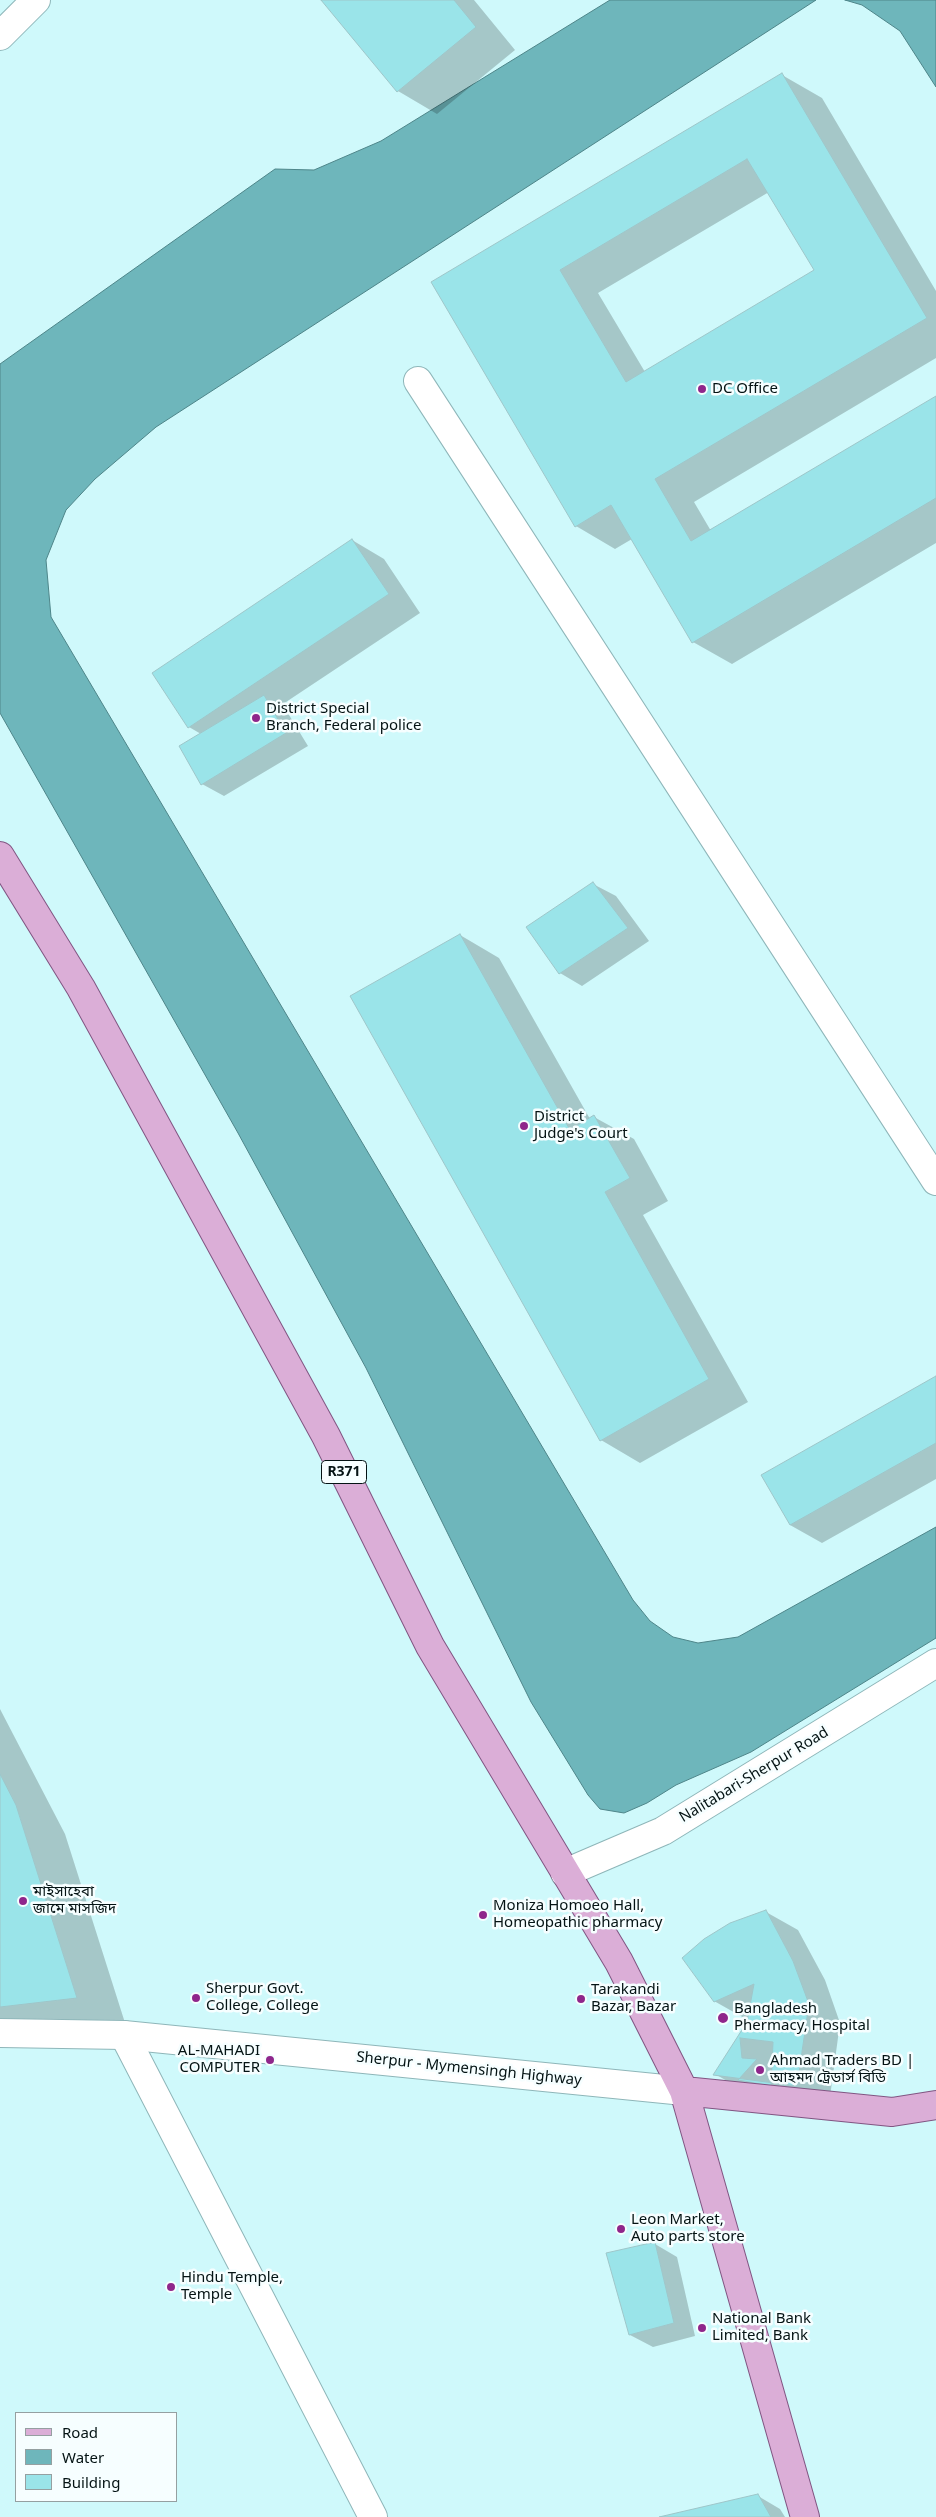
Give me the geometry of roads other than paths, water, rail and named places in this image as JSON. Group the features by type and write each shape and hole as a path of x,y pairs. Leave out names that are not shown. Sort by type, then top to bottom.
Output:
{"main road":[{"name":"R371","path":"0,856 81,988 326,1436 430,1646 619,1962 684,2091"},
{"name":"Sherpur - Mymensingh Highway","path":"684,2091 892,2112 936,2105"},
{"path":"684,2091 805,2517"}],"street":[{"path":"0,36 36,0"},
{"path":"418,381 936,1181"},
{"name":"Nalitabari-Sherpur Road","path":"565,1873 662,1831 936,1663"},
{"name":"Sherpur - Mymensingh Highway","path":"0,2033 124,2034 684,2091"},
{"path":"124,2034 373,2517"}],"water":[{"path":"610,0 816,0 156,427 95,479 66,510 46,560 51,617 633,1600 650,1621 673,1637 698,1643 738,1637 936,1527 936,1638 751,1752 676,1785 647,1803 624,1813 600,1809 588,1795 531,1702 366,1368 238,1133 0,713 0,364 275,169 314,170 381,141"},
{"path":"845,0 936,0 936,87 900,31 862,5"}],"place":[{"name":"DC Office","path":"702,389"},
{"name":"District Special Branch, Federal police","path":"256,718"},
{"name":"District Judge's Court","path":"524,1126"},
{"name":"মাইসাহেবা জামে মাসজিদ","path":"23,1901"},
{"name":"Moniza Homoeo Hall, Homeopathic pharmacy","path":"483,1915"},
{"name":"Sherpur Govt. College, College","path":"196,1998"},
{"name":"Tarakandi Bazar, Bazar","path":"581,1999"},
{"name":"Bangladesh Phermacy, Hospital","path":"723,2018"},
{"name":"AL-MAHADI COMPUTER","path":"270,2060"},
{"name":"Ahmad Traders BD | আহমদ ট্রেডার্স বিডি","path":"760,2070"},
{"name":"Leon Market, Auto parts store","path":"621,2229"},
{"name":"Hindu Temple, Temple","path":"171,2287"},
{"name":"National Bank Limited, Bank","path":"702,2328"}]}
